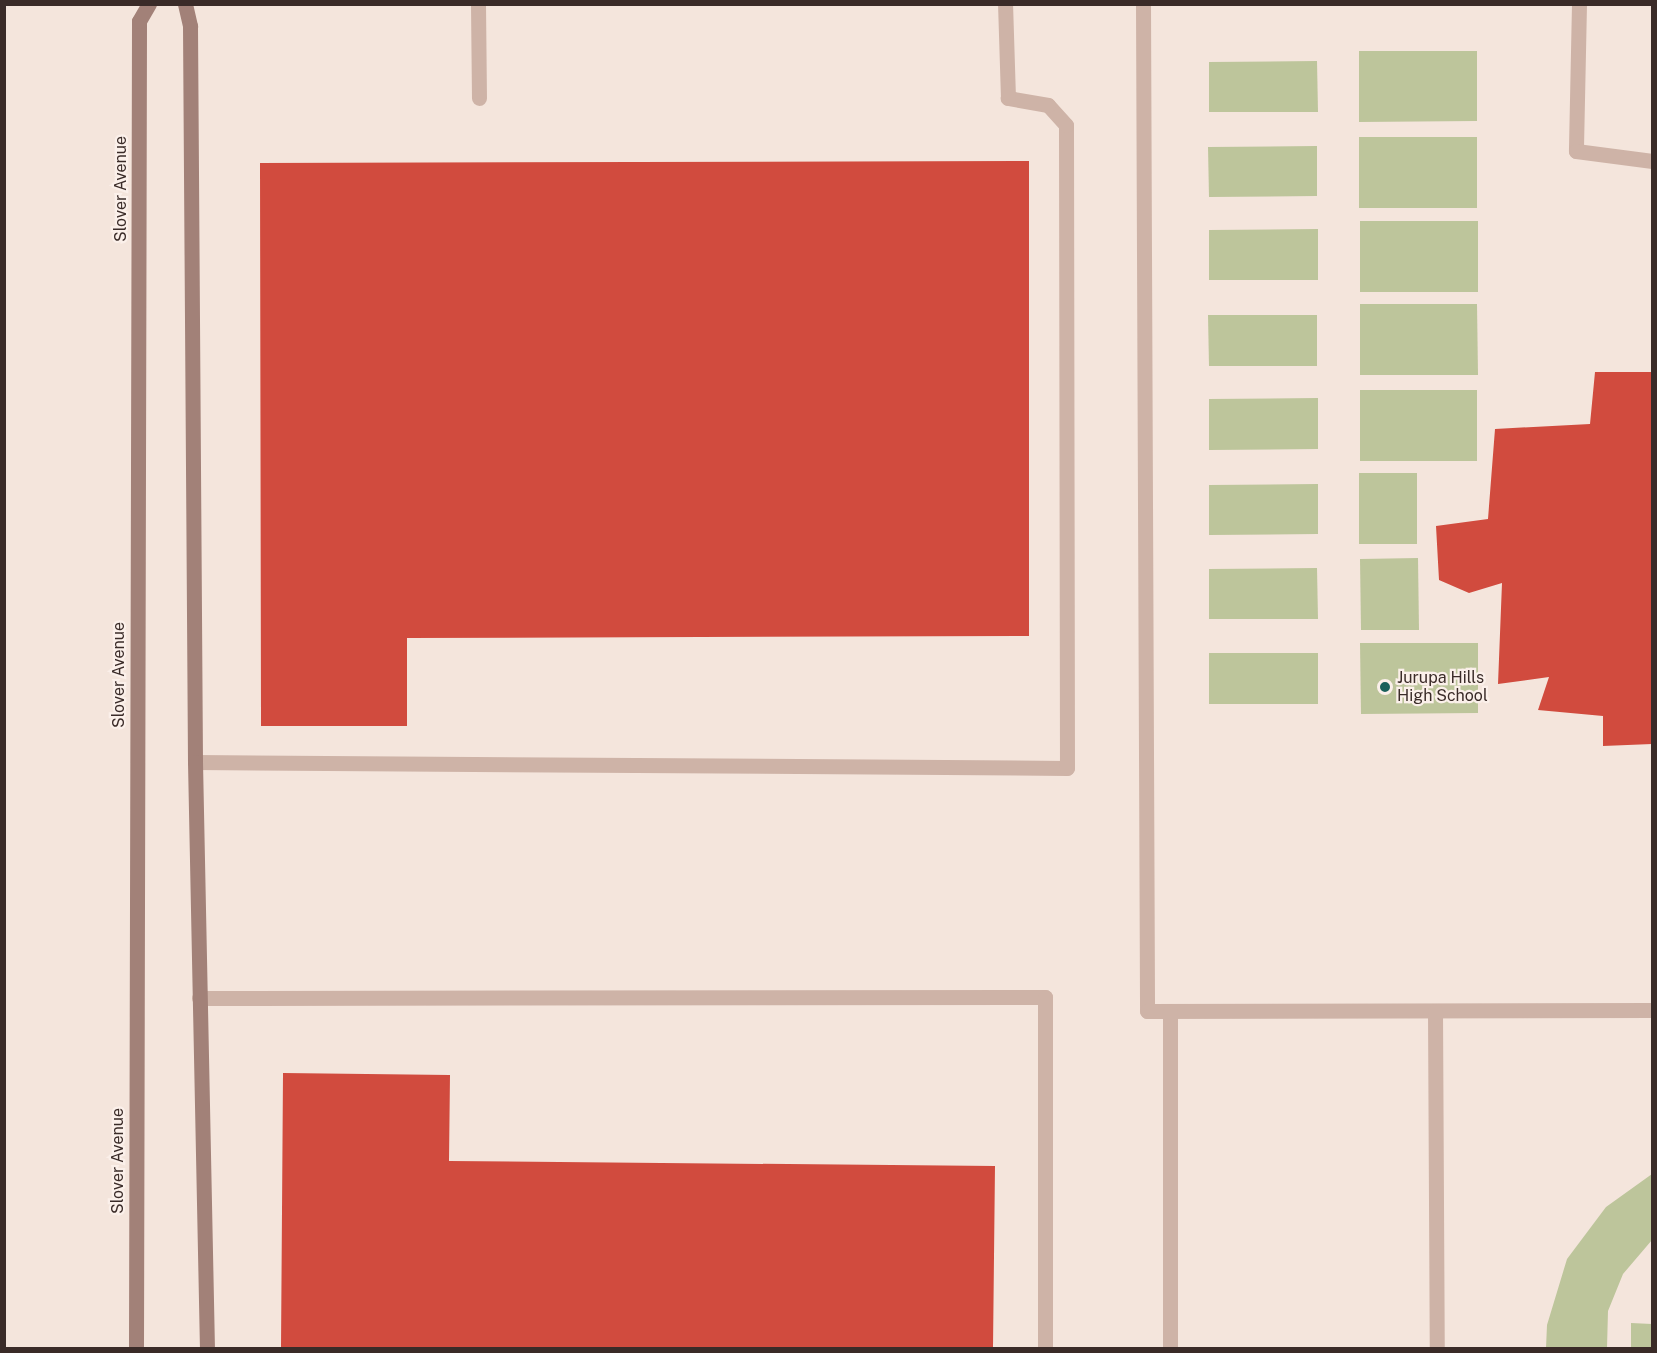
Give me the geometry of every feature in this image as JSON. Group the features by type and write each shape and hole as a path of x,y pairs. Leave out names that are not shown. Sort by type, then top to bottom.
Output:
{"main road":[{"name":"Slover Avenue","path":"136,1348 139,21 150,4"},
{"path":"185,4 190,26 195,762 207,1348"}],"lane":[{"path":"478,4 479,98"},
{"path":"195,762 1067,768 1066,125 1048,105 1008,98 1005,4"},
{"path":"1143,4 1147,1011 1653,1010"},
{"path":"1579,4 1576,151 1653,160"},
{"path":"199,998 1045,997 1045,1348"},
{"path":"1170,1011 1170,1348"},
{"path":"1435,1011 1437,1348"}],"green space":[{"path":"1359,51 1477,51 1477,121 1359,122"},
{"path":"1317,61 1318,112 1209,112 1209,62"},
{"path":"1359,137 1477,137 1477,208 1359,208"},
{"path":"1317,146 1317,196 1209,197 1208,147"},
{"path":"1360,221 1478,221 1478,292 1360,292"},
{"path":"1318,229 1318,280 1209,280 1209,230"},
{"path":"1360,304 1477,304 1478,375 1360,375"},
{"path":"1208,315 1317,315 1317,366 1209,366"},
{"path":"1360,390 1477,390 1477,461 1360,461"},
{"path":"1318,398 1318,449 1209,450 1209,399"},
{"path":"1359,473 1417,473 1417,544 1359,544"},
{"path":"1318,484 1318,534 1209,535 1209,485"},
{"path":"1418,558 1419,630 1361,630 1360,559"},
{"path":"1317,568 1318,619 1209,619 1209,569"},
{"path":"1360,643 1478,643 1478,713 1361,714"},
{"path":"1209,653 1318,653 1318,704 1209,704"},
{"path":"1652,1174 1652,1240 1623,1274 1608,1311 1607,1348 1546,1348 1547,1325 1567,1259 1606,1207"},
{"path":"1631,1323 1652,1324 1652,1348 1631,1348"}],"building":[{"path":"1029,161 1029,636 407,638 407,726 261,726 260,163"},
{"path":"1595,372 1652,372 1652,744 1603,746 1603,716 1538,710 1549,677 1498,684 1502,583 1469,593 1439,580 1436,526 1488,519 1495,429 1590,424"},
{"path":"283,1073 450,1075 449,1161 995,1166 993,1348 281,1348"}],"place":[{"name":"Jurupa Hills High School","path":"1385,687"}]}
